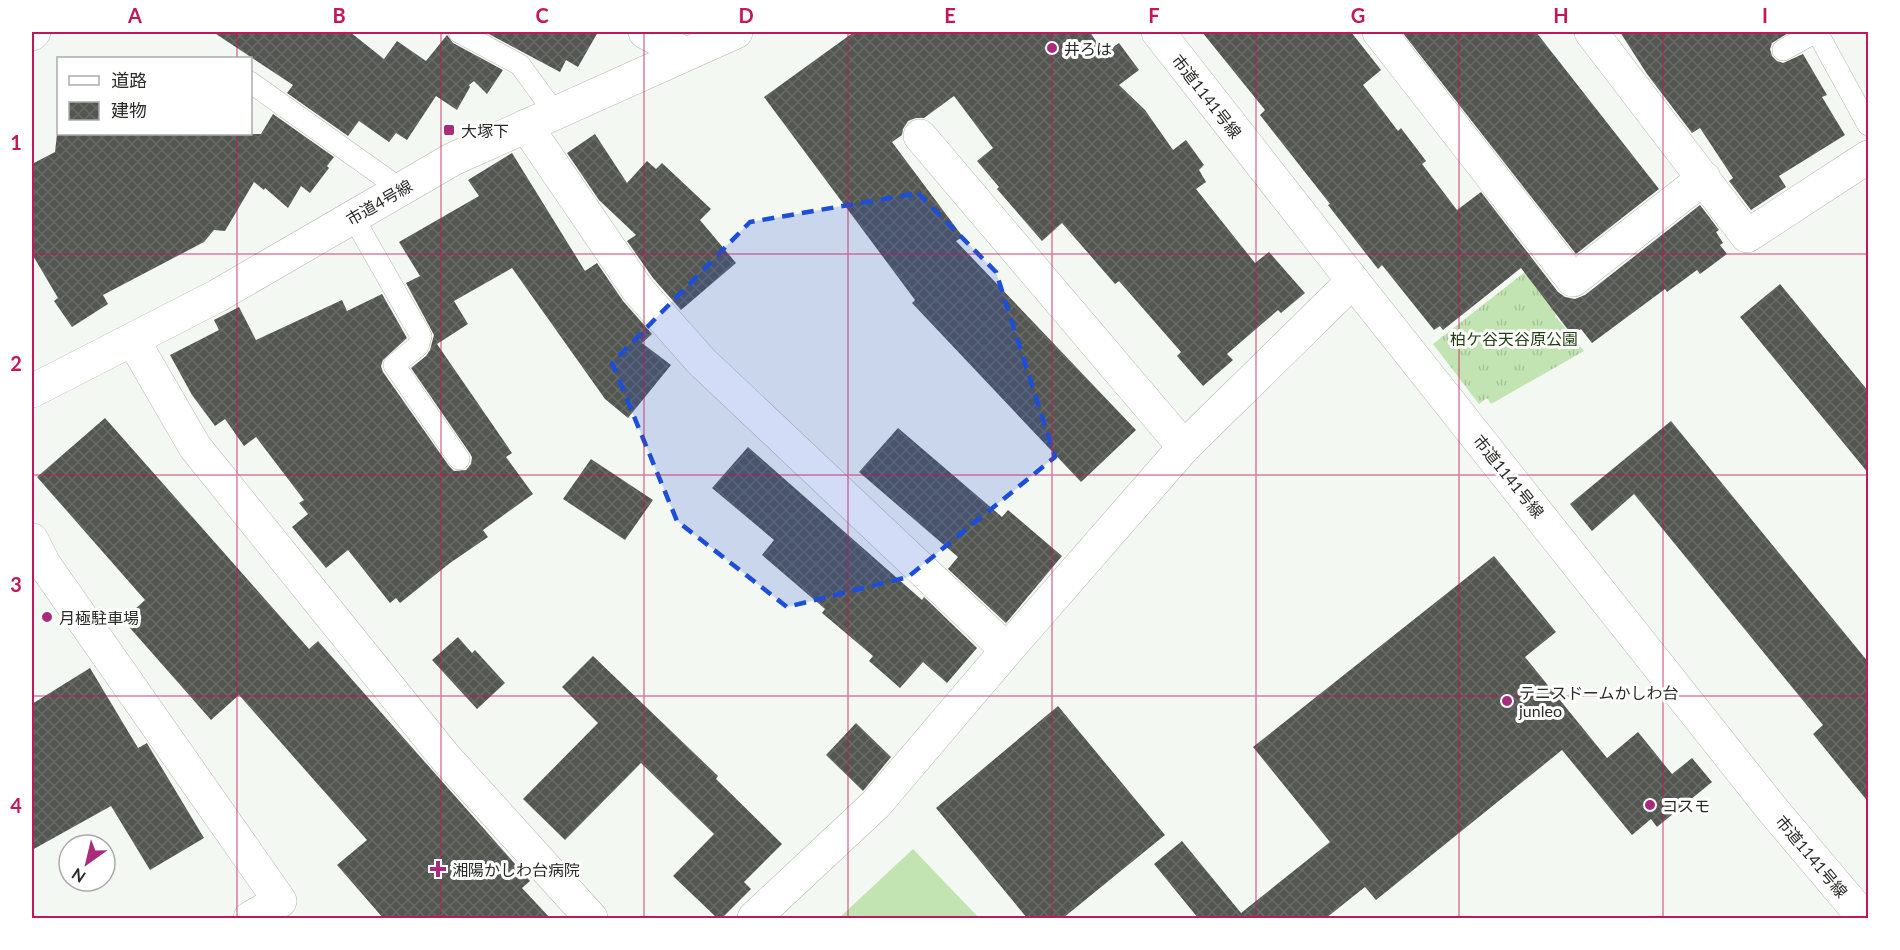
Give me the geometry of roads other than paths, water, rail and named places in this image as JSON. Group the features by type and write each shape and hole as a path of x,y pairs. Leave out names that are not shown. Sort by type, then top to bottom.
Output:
{"street":[{"path":"645,32 685,54"},
{"name":"市道4号線","path":"32,392 217,296 453,159 736,32"},
{"name":"市道1141号線","path":"1158,32 1772,809 1864,918"},
{"path":"1379,32 1573,280 1704,178"},
{"path":"1591,32 1747,236 1869,157"},
{"path":"541,120 638,290 702,362 1007,650"},
{"path":"920,135 1184,447"},
{"path":"754,918 876,804 1184,447 1353,281"},
{"path":"133,340 195,447 445,758 591,918"},
{"path":"32,540 44,564 280,901 250,918"}],"lane":[{"path":"459,32 520,65 541,120"},
{"path":"1783,50 1816,32 1869,125"},
{"path":"252,83 402,190"},
{"path":"353,218 421,336 418,346 394,365 459,459"}],"place":[{"name":"井ろは","path":"1052,48"},
{"name":"大塚下","path":"449,130"},
{"name":"月極駐車場","path":"47,617"},
{"name":"テニスドームかしわ台 junleo","path":"1507,701"},
{"name":"コスモ","path":"1650,805"},
{"name":"湘陽かしわ台病院","path":"438,869"}],"park label":[{"name":"柏ケ谷天谷原公園","path":"1514,338"}]}
